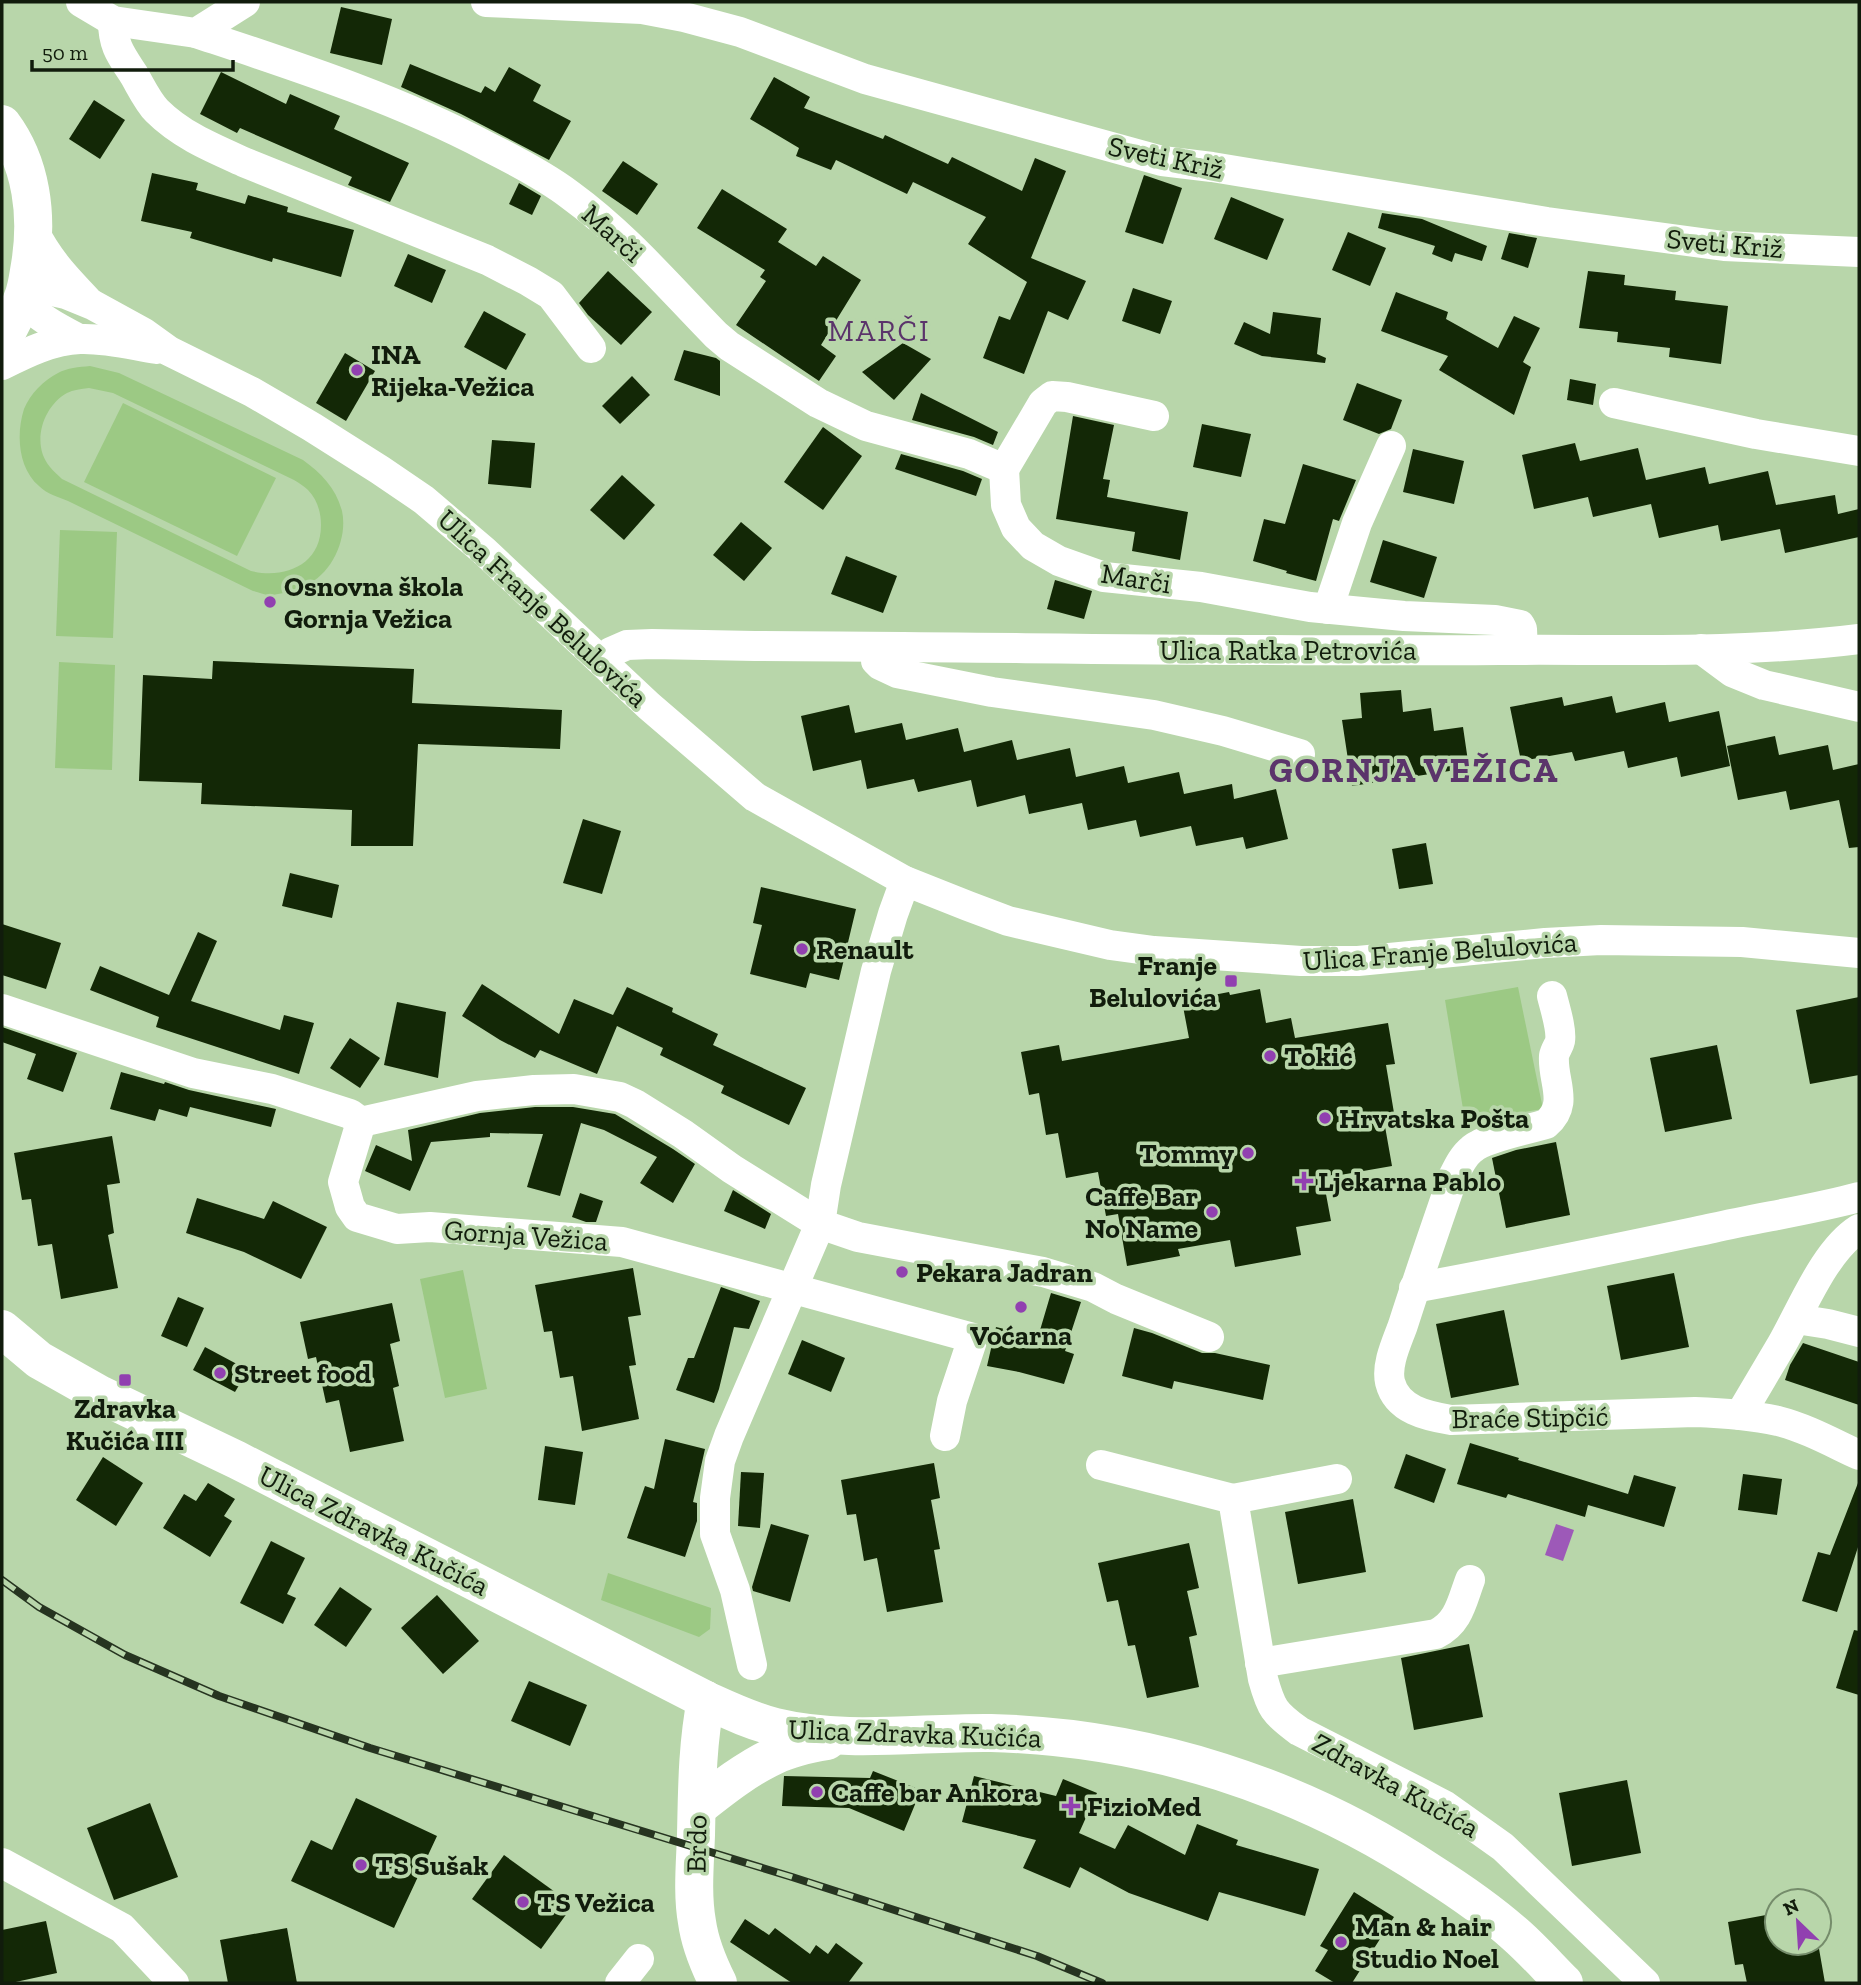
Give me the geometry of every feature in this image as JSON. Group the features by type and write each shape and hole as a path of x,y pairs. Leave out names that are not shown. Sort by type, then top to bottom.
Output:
{"main road":[{"path":"2,124 9,133 27,175 33,203 34,231 24,295 2,342"},
{"name":"Ulica Zdravka Kučića","path":"2,1329 39,1360 101,1395 237,1460 706,1700 773,1727 800,1732 853,1736 992,1733 1077,1740 1168,1757 1256,1782 1326,1812 1395,1849 1468,1897 1516,1935 1564,1983"},
{"name":"Brdo","path":"706,1700 697,1760 696,1921 703,1952 718,1983"},
{"path":"697,1808 735,1779 775,1755 806,1745 853,1736"}],"street":[{"path":"81,2 113,21 196,33 244,2"},
{"name":"Sveti Križ","path":"486,2 642,9 684,17 740,32 865,79 1162,161 1547,222 1724,246 1859,252"},
{"path":"113,21 113,37 118,50 143,90 156,110 184,133 210,147 487,260 528,281 551,295 591,348"},
{"name":"Marči","path":"196,33 395,102 462,133 569,194 613,229 716,335 778,378 818,403 866,426 969,454 1004,469 1006,505 1016,528 1033,546 1059,561 1111,578 1200,587 1328,609 1515,622 1522,629 1523,649"},
{"name":"Ulica Franje Belulovića","path":"34,231 58,269 93,305"},
{"name":"Ulica Franje Belulovića","path":"79,339 52,325 31,309 24,295 39,288 66,294 93,305 144,333 169,351 300,420 424,500 484,551 649,706 755,797 905,881 1008,921 1110,945 1154,951 1301,961 1358,961 1601,940 1742,942 1859,953"},
{"name":"Ulica Franje Belulovića","path":"2,365 45,345 79,339 111,341 169,351"},
{"path":"1004,469 1043,403 1052,396 1154,416"},
{"path":"1614,403 1756,434 1859,451"},
{"path":"1328,609 1357,523 1391,446"},
{"name":"Ulica Ratka Petrovića","path":"601,661 611,652 627,645 652,644 1387,651 1700,649 1859,639"},
{"path":"876,647 876,661 880,666 897,673 992,692 1165,718 1234,733 1300,754"},
{"path":"1700,649 1732,671 1763,685 1859,707"},
{"path":"752,1665 735,1590 715,1534 715,1498 720,1461 820,1224 826,1185 876,971 905,881"},
{"name":"Braće Stipčić","path":"1552,996 1560,1041 1554,1057 1559,1092 1557,1111 1546,1125 1486,1141 1473,1148 1462,1160 1453,1177 1414,1288 1389,1368 1390,1383 1397,1396 1409,1408 1427,1416 1451,1420 1695,1412 1740,1415 1780,1422 1859,1455"},
{"path":"2,1009 193,1073 272,1089 350,1114 361,1122 477,1096 523,1091 574,1089 620,1097 683,1133 732,1169 820,1224 858,1237 1043,1272 1093,1287 1209,1337"},
{"name":"Gornja Vežica","path":"361,1122 343,1182 349,1207 357,1217 397,1229 430,1227 622,1242 791,1289"},
{"path":"1414,1288 1515,1270 1859,1197"},
{"path":"1740,1415 1832,1253 1849,1235 1859,1229"},
{"path":"791,1289 973,1338 944,1436"},
{"path":"1796,1319 1859,1332"},
{"path":"1101,1465 1233,1499 1337,1479"},
{"name":"Zdravka Kučića","path":"1233,1499 1260,1663 1269,1699 1277,1715 1299,1731 1444,1805 1503,1847 1644,1983"},
{"path":"1260,1663 1436,1634 1447,1629 1456,1618 1470,1580"},
{"path":"2,1863 122,1928 174,1983"},
{"path":"620,1983 639,1959"}],"green space":[{"path":"90,366 119,373 303,460 316,470 336,495 343,521 343,532 336,554 323,573 300,588 277,594 263,594 42,489 32,479 23,460 20,429 24,409 38,388 48,379 65,370","holes":["89,388 113,393 294,480 306,489 318,506 321,525 315,550 308,559 288,571 251,571 62,479 50,467 41,448 42,427 51,407 58,399 74,390"]},
{"path":"123,403 276,478 237,556 84,482"},
{"path":"60,530 117,532 113,638 56,636"},
{"path":"59,662 115,665 112,770 55,768"},
{"path":"1518,987 1543,1109 1465,1121 1445,1000"},
{"path":"463,1270 487,1389 445,1398 420,1279"},
{"path":"608,1573 711,1608 710,1629 699,1637 601,1600"}],"shaded area":[{"path":"1556,1524 1574,1530 1563,1561 1545,1555"}],"building":[{"path":"341,7 392,19 382,65 330,53"},
{"path":"410,64 481,93 485,86 495,92 509,67 541,85 533,101 571,121 549,160 461,114 401,87"},
{"path":"221,72 286,104 290,94 340,116 334,129 409,163 390,202 348,185 352,177 240,128 237,133 200,114"},
{"path":"774,77 810,97 804,108 883,139 885,135 948,164 952,157 1022,191 1035,158 1066,171 1031,258 1086,281 1068,320 1048,311 1024,374 983,358 999,316 1010,320 1027,282 968,244 986,217 913,182 907,194 836,160 831,170 796,156 799,148 750,119"},
{"path":"94,100 125,120 100,159 69,139"},
{"path":"623,161 658,184 637,215 602,191"},
{"path":"152,173 198,183 196,190 245,204 248,195 288,207 287,212 354,230 341,277 273,258 272,262 190,238 192,232 141,221"},
{"path":"1144,175 1182,188 1163,244 1125,232"},
{"path":"519,183 541,196 532,215 509,204"},
{"path":"722,189 787,229 778,242 816,266 823,256 861,280 821,345 836,356 819,381 736,325 766,281 760,277 765,270 697,228"},
{"path":"1231,197 1284,219 1267,260 1214,239"},
{"path":"1382,213 1422,219 1487,246 1482,261 1455,253 1452,262 1432,254 1435,246 1378,228"},
{"path":"1348,232 1386,248 1370,286 1332,270"},
{"path":"1509,233 1537,238 1528,268 1501,259"},
{"path":"408,254 446,270 432,303 394,286"},
{"path":"608,271 652,312 621,345 588,315 579,303"},
{"path":"1588,271 1625,275 1624,285 1676,291 1675,300 1728,306 1721,364 1669,357 1670,348 1617,342 1618,332 1579,328"},
{"path":"1133,288 1172,301 1160,334 1122,321"},
{"path":"1396,292 1448,312 1446,319 1498,348 1514,316 1540,328 1523,362 1531,367 1514,415 1439,370 1448,356 1381,331"},
{"path":"484,311 526,334 506,370 464,347"},
{"path":"1273,312 1321,318 1317,354 1326,358 1325,363 1262,356 1234,344 1244,322 1270,334"},
{"path":"903,343 931,359 894,400 862,372"},
{"path":"684,350 720,361 720,396 674,380"},
{"path":"345,353 375,371 346,421 316,403"},
{"path":"632,376 650,395 620,424 602,406"},
{"path":"1570,379 1596,384 1593,405 1567,400"},
{"path":"1357,383 1402,400 1391,429 1379,434 1343,420"},
{"path":"921,393 998,432 993,445 912,420"},
{"path":"1073,416 1114,425 1103,479 1110,480 1107,497 1188,512 1180,560 1132,551 1135,532 1056,519"},
{"path":"1202,424 1251,434 1241,477 1193,467"},
{"path":"823,427 862,456 823,510 784,482"},
{"path":"492,440 535,443 531,488 488,484"},
{"path":"1575,443 1580,461 1638,448 1646,480 1705,467 1709,484 1768,471 1776,505 1835,495 1838,514 1859,509 1859,537 1785,553 1780,529 1721,541 1718,525 1659,538 1651,504 1593,517 1588,497 1534,509 1522,455"},
{"path":"1413,449 1464,461 1454,504 1403,492"},
{"path":"901,454 982,479 976,496 895,469"},
{"path":"1303,464 1356,480 1339,521 1333,519 1316,581 1253,561 1264,519 1285,524"},
{"path":"622,475 655,505 624,540 590,510"},
{"path":"741,522 772,548 744,581 713,555"},
{"path":"1383,540 1437,557 1424,598 1370,582"},
{"path":"846,556 897,576 883,613 831,594"},
{"path":"1055,580 1092,591 1084,619 1047,609"},
{"path":"213,661 414,669 412,703 562,710 560,749 418,744 413,846 351,846 352,810 201,804 202,783 139,781 143,675 212,679"},
{"path":"1401,690 1403,712 1431,708 1434,731 1463,727 1469,768 1352,786 1342,720 1362,718 1360,693"},
{"path":"1612,696 1616,713 1665,702 1669,722 1719,711 1730,766 1681,777 1677,757 1628,768 1624,751 1575,761 1572,752 1521,761 1510,707 1562,697 1564,706"},
{"path":"849,705 855,733 902,723 906,740 958,728 964,752 1012,740 1017,760 1070,748 1076,777 1124,766 1128,783 1179,772 1184,794 1232,784 1234,799 1276,789 1288,839 1246,849 1243,837 1196,846 1191,826 1140,837 1136,820 1088,830 1082,803 1029,814 1025,795 977,807 971,780 918,792 914,779 867,789 861,760 813,771 801,716"},
{"path":"1775,736 1779,755 1828,745 1833,770 1859,764 1859,847 1849,848 1839,800 1790,810 1786,791 1738,800 1727,746"},
{"path":"583,819 621,831 602,894 563,883"},
{"path":"1426,843 1433,884 1399,889 1392,849"},
{"path":"290,873 339,885 332,918 282,906"},
{"name":"Renault","path":"761,887 856,909 839,980 810,973 806,988 750,974 762,925 753,923"},
{"path":"2,924 61,943 46,989 2,975"},
{"path":"198,932 217,941 191,1001 280,1030 284,1015 314,1023 299,1074 156,1027 159,1017 90,990 100,966 169,995"},
{"path":"482,984 559,1034 574,999 613,1015 627,987 673,1008 672,1012 718,1034 713,1045 806,1088 789,1125 721,1093 724,1086 660,1055 663,1048 617,1026 597,1074 540,1050 535,1058 462,1016"},
{"path":"1260,989 1266,1023 1291,1018 1295,1038 1388,1023 1395,1064 1386,1065 1394,1113 1383,1115 1392,1166 1323,1178 1331,1221 1296,1227 1301,1255 1235,1267 1230,1240 1178,1249 1180,1256 1127,1266 1118,1214 1106,1216 1098,1172 1066,1178 1058,1133 1046,1135 1039,1093 1029,1095 1021,1052 1059,1045 1062,1061 1189,1038 1182,1001"},
{"path":"1859,997 1859,1075 1810,1084 1796,1010"},
{"path":"397,1002 446,1012 438,1078 384,1065"},
{"path":"2,1027 77,1053 63,1092 27,1079 36,1054 2,1042"},
{"path":"350,1038 380,1058 360,1088 330,1068"},
{"path":"1717,1045 1732,1119 1665,1132 1650,1058"},
{"path":"121,1072 276,1109 271,1127 190,1107 187,1117 159,1109 155,1121 110,1109"},
{"path":"535,1107 573,1107 615,1114 695,1164 673,1203 640,1183 657,1157 604,1130 581,1123 560,1196 527,1187 543,1134 490,1133 490,1137 431,1142 410,1191 365,1171 376,1145 412,1161 408,1130 480,1113"},
{"path":"112,1136 120,1183 107,1185 114,1233 108,1235 118,1288 61,1299 52,1244 38,1246 31,1199 22,1200 14,1153"},
{"path":"1556,1142 1570,1215 1506,1228 1492,1158"},
{"path":"733,1190 771,1214 765,1229 724,1211"},
{"path":"580,1193 603,1201 596,1222 572,1217"},
{"path":"197,1198 264,1219 273,1201 327,1227 301,1279 244,1252 186,1233"},
{"path":"633,1268 641,1315 628,1317 636,1365 629,1366 639,1419 582,1431 573,1376 560,1378 552,1331 544,1332 535,1285"},
{"path":"1674,1273 1689,1347 1621,1360 1607,1286"},
{"path":"721,1287 760,1301 749,1329 734,1327 714,1403 676,1390 688,1358 694,1358"},
{"path":"1051,1293 1081,1302 1065,1351 1074,1354 1064,1384 987,1366 996,1327 1038,1337"},
{"path":"178,1297 204,1308 187,1347 161,1336"},
{"path":"392,1303 400,1341 390,1344 399,1386 393,1388 404,1441 350,1452 339,1400 326,1403 316,1357 308,1359 300,1322"},
{"path":"1504,1310 1519,1385 1451,1398 1436,1324"},
{"path":"1134,1328 1202,1353 1215,1353 1270,1365 1263,1400 1174,1381 1172,1389 1122,1376"},
{"path":"802,1340 845,1358 831,1392 788,1374"},
{"path":"1803,1343 1859,1362 1859,1405 1785,1380"},
{"path":"205,1347 248,1370 235,1392 193,1370"},
{"path":"665,1439 705,1449 693,1502 697,1503 697,1521 685,1557 627,1538 645,1486 654,1489"},
{"path":"1470,1443 1628,1494 1634,1475 1676,1487 1664,1527 1588,1505 1585,1517 1508,1494 1506,1498 1457,1484"},
{"path":"545,1446 583,1452 575,1505 538,1500"},
{"path":"1406,1454 1446,1469 1434,1503 1394,1488"},
{"path":"103,1457 143,1483 116,1526 76,1500"},
{"path":"934,1463 940,1498 931,1500 940,1549 934,1550 943,1602 887,1612 877,1558 864,1561 856,1514 847,1515 841,1480"},
{"path":"741,1472 764,1473 760,1528 738,1526"},
{"path":"1743,1474 1782,1479 1777,1515 1738,1510"},
{"path":"208,1483 235,1499 224,1516 232,1521 210,1557 163,1528 184,1494 196,1501"},
{"path":"1858,1483 1859,1544 1837,1612 1802,1601 1818,1552 1830,1555"},
{"path":"1353,1499 1366,1572 1298,1584 1285,1512"},
{"path":"771,1524 809,1535 790,1602 753,1591 752,1587"},
{"path":"271,1541 305,1558 287,1594 296,1598 283,1624 240,1603"},
{"path":"1189,1543 1199,1588 1187,1591 1197,1635 1189,1637 1199,1687 1147,1698 1135,1645 1128,1646 1118,1600 1107,1602 1098,1563"},
{"path":"340,1587 372,1609 346,1647 314,1625"},
{"path":"437,1595 479,1641 443,1674 401,1628"},
{"path":"1854,1630 1859,1631 1859,1695 1836,1688"},
{"path":"1469,1644 1483,1717 1414,1730 1401,1658"},
{"path":"529,1681 587,1705 570,1746 511,1721"},
{"path":"873,1771 921,1790 904,1831 849,1808 782,1806 784,1776 870,1778"},
{"path":"974,1776 1056,1796 1063,1779 1097,1793 1079,1833 1115,1849 1128,1825 1185,1855 1197,1824 1238,1840 1236,1845 1319,1869 1305,1916 1219,1892 1208,1921 1129,1893 1080,1867 1070,1888 1023,1868 1036,1840 962,1822"},
{"path":"1627,1780 1641,1853 1572,1866 1559,1793"},
{"name":"TS Sušak","path":"356,1798 437,1836 394,1928 291,1881 311,1840 332,1850"},
{"path":"150,1803 178,1877 114,1900 87,1828"},
{"name":"TS Vežica","path":"504,1855 573,1905 541,1949 472,1899"},
{"path":"1354,1892 1394,1917 1352,1983 1335,1983 1315,1971 1328,1950 1320,1946"},
{"path":"1763,1916 1763,1957 1820,1957 1825,1983 1747,1983 1743,1964 1735,1965 1728,1922"},
{"path":"745,1919 769,1935 775,1928 810,1954 816,1945 828,1954 836,1943 863,1963 848,1983 792,1983 730,1942"},
{"path":"46,1921 57,1973 2,1983 2,1930"},
{"path":"287,1928 297,1983 228,1983 220,1940"}],"railway":[{"path":"2,1580 39,1607 125,1655 219,1696 370,1748 792,1877 1037,1956 1102,1983"}],"place":[{"name":"INA Rijeka-Vežica","path":"357,370"},
{"name":"Osnovna škola Gornja Vežica","path":"270,602"},
{"name":"Renault","path":"802,949"},
{"name":"Franje Belulovića","path":"1231,981"},
{"name":"Tokić","path":"1270,1056"},
{"name":"Hrvatska Pošta","path":"1325,1118"},
{"name":"Tommy","path":"1248,1153"},
{"name":"Ljekarna Pablo","path":"1304,1181"},
{"name":"Caffe Bar No Name","path":"1212,1212"},
{"name":"Pekara Jadran","path":"902,1272"},
{"name":"Voćarna","path":"1021,1307"},
{"name":"Street food","path":"220,1373"},
{"name":"Zdravka Kučića III","path":"125,1380"},
{"name":"Caffe bar Ankora","path":"817,1792"},
{"name":"FizioMed","path":"1071,1806"},
{"name":"TS Sušak","path":"361,1865"},
{"name":"TS Vežica","path":"523,1902"},
{"name":"Man & hair Studio Noel","path":"1341,1942"}],"district":[{"name":"MARČI","path":"879,331"},
{"name":"GORNJA VEŽICA","path":"1414,770"}]}
